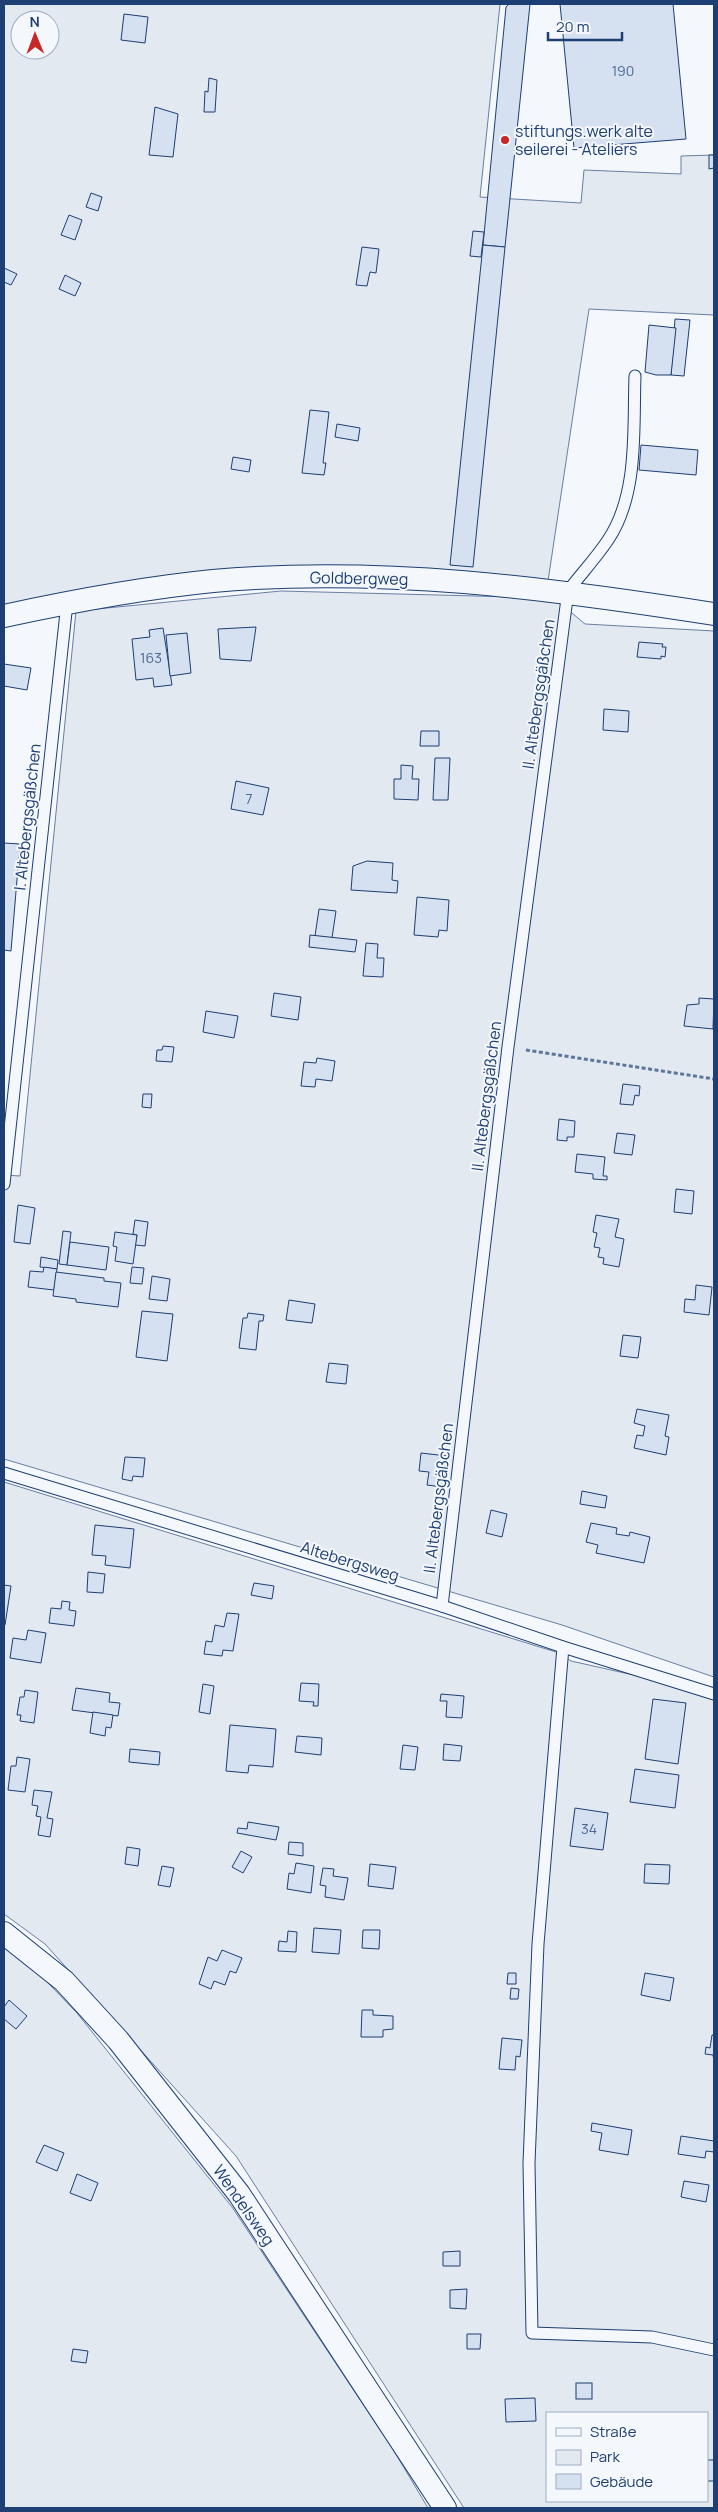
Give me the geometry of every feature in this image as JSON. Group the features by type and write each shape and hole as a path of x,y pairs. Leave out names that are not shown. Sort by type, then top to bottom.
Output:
{"street":[{"name":"Goldbergweg","path":"4,616 149,588 273,578 364,576 441,579 568,591 714,614"},
{"name":"Wendelsweg","path":"4,1933 64,1982 111,2033 239,2194 445,2508"}],"lane":[{"path":"568,591 608,540 625,501 632,441 635,376"},
{"name":"II. Altebergsgäßchen","path":"442,1606 508,1047 568,591"},
{"name":"I. Altebergsgäßchen","path":"4,1184 67,603"},
{"name":"Altebergsweg","path":"4,1473 442,1606 714,1694"},
{"path":"564,1647 538,1944 529,2163 532,2333 652,2337 714,2350"}],"path":[{"path":"508,1047 714,1079"}],"green space":[{"path":"4,4 500,4 480,197 581,203 584,170 681,174 681,156 714,155 714,315 589,309 548,581 367,572 4,606"},
{"path":"281,591 554,598 585,624 714,631 714,1677 562,1625 4,1459 4,1175 20,1176 76,611"},
{"path":"4,1482 556,1652 571,1661 714,1693 714,2508 464,2508 236,2156 45,1944 4,1914"},
{"path":"4,1945 23,1957 77,2013 232,2207 394,2451 428,2508 4,2508"}],"building":[{"name":"stiftungs.werk alte seilerei - Ateliers","path":"509,4 530,4 505,247 483,245 506,7"},
{"path":"560,4 673,4 686,139 574,148"},
{"path":"124,14 148,17 145,43 121,40"},
{"path":"209,78 217,80 215,112 204,112 205,91 208,92"},
{"path":"155,107 178,114 173,157 149,155"},
{"path":"709,155 714,155 714,168 709,169"},
{"path":"91,193 102,197 98,211 86,207"},
{"path":"69,215 82,220 75,240 61,235"},
{"path":"473,231 484,232 481,257 470,256"},
{"path":"483,245 505,247 473,567 450,565"},
{"path":"362,247 379,249 376,273 370,272 367,286 356,285"},
{"path":"4,268 17,274 11,285 4,282"},
{"path":"65,275 81,283 75,296 59,289"},
{"path":"675,319 690,320 684,376 671,375"},
{"path":"649,325 676,328 671,375 656,375 645,372"},
{"path":"310,410 329,412 323,463 326,463 324,475 302,473"},
{"path":"337,424 360,428 358,441 335,437"},
{"path":"641,445 698,450 696,475 639,470"},
{"path":"233,457 251,460 249,472 231,469"},
{"path":"256,627 251,661 220,659 218,629"},
{"path":"163,628 172,685 154,687 153,678 136,680 132,639 150,637 149,630"},
{"path":"187,633 191,673 170,676 166,635"},
{"path":"639,642 663,644 662,647 666,647 665,657 661,656 661,659 637,657"},
{"path":"4,664 31,668 27,690 4,686"},
{"path":"604,709 629,711 628,732 603,730"},
{"path":"421,731 439,731 439,746 420,746"},
{"path":"435,758 450,758 448,800 433,800"},
{"path":"401,765 413,766 412,779 419,779 418,800 394,799 394,779 401,779"},
{"path":"236,781 269,788 263,815 231,809"},
{"path":"4,843 20,844 11,951 4,950"},
{"path":"367,861 393,863 392,880 398,881 397,893 351,890 353,866"},
{"path":"417,897 449,900 447,931 439,930 438,937 414,935"},
{"path":"319,909 336,911 332,938 315,936"},
{"path":"310,935 357,940 355,952 309,947"},
{"path":"366,943 378,944 377,958 384,958 383,977 363,976"},
{"path":"274,993 301,997 298,1020 271,1016"},
{"path":"699,998 714,999 713,1029 684,1026 687,1005 699,1004"},
{"path":"206,1011 238,1016 234,1038 203,1032"},
{"path":"163,1046 174,1047 172,1062 156,1061 157,1050 162,1050"},
{"path":"317,1058 335,1061 332,1081 316,1079 315,1087 301,1086 304,1062 316,1063"},
{"path":"623,1084 640,1086 639,1096 635,1095 633,1105 620,1104"},
{"path":"143,1094 152,1094 151,1108 142,1107"},
{"path":"559,1119 575,1121 574,1137 567,1137 567,1141 557,1140"},
{"path":"617,1133 635,1135 632,1155 614,1153"},
{"path":"577,1154 605,1157 603,1176 607,1176 607,1180 593,1179 593,1174 575,1172"},
{"path":"676,1189 694,1191 692,1214 674,1212"},
{"path":"18,1205 35,1208 30,1244 14,1242"},
{"path":"596,1215 619,1219 615,1237 624,1239 619,1267 603,1264 604,1258 598,1257 600,1248 594,1247 597,1233 593,1232"},
{"path":"135,1220 148,1222 145,1246 135,1245 137,1235 133,1234"},
{"path":"63,1231 71,1232 67,1265 59,1264"},
{"path":"115,1232 137,1235 133,1264 115,1261 117,1247 113,1246"},
{"path":"70,1242 109,1247 106,1270 67,1265"},
{"path":"41,1257 58,1260 57,1269 40,1267"},
{"path":"44,1267 57,1269 54,1290 28,1287 30,1271 43,1272"},
{"path":"132,1267 144,1268 142,1284 130,1283"},
{"path":"56,1272 104,1278 104,1281 121,1283 118,1307 76,1302 76,1299 53,1296"},
{"path":"152,1276 170,1279 167,1301 149,1299"},
{"path":"696,1285 712,1287 709,1315 684,1312 685,1299 695,1300"},
{"path":"289,1300 315,1304 312,1323 286,1320"},
{"path":"142,1311 173,1314 167,1361 136,1357"},
{"path":"248,1313 264,1315 263,1321 259,1321 256,1350 239,1348 243,1318 247,1318"},
{"path":"623,1335 641,1337 638,1358 620,1356"},
{"path":"329,1363 348,1365 346,1384 326,1382"},
{"path":"637,1409 669,1415 665,1436 669,1437 666,1455 634,1448 637,1435 643,1436 645,1426 634,1423"},
{"path":"421,1453 447,1456 443,1487 427,1485 429,1472 419,1471"},
{"path":"125,1457 145,1458 143,1477 133,1476 132,1481 122,1479"},
{"path":"582,1491 607,1496 605,1508 580,1504"},
{"path":"491,1510 507,1514 502,1537 486,1533"},
{"path":"591,1523 617,1528 616,1534 629,1536 630,1532 650,1537 644,1563 596,1553 598,1545 586,1542"},
{"path":"95,1525 134,1529 130,1568 105,1565 106,1556 92,1555"},
{"path":"88,1572 105,1574 103,1593 87,1592"},
{"path":"254,1583 274,1586 272,1599 251,1595"},
{"path":"4,1585 11,1586 5,1625 4,1625"},
{"path":"62,1601 70,1602 69,1610 76,1611 74,1626 49,1623 51,1608 61,1609"},
{"path":"227,1613 239,1614 233,1651 223,1650 222,1656 204,1654 206,1641 212,1642 215,1625 224,1627"},
{"path":"28,1630 46,1633 41,1663 10,1658 13,1638 26,1640"},
{"path":"301,1683 319,1684 318,1706 313,1706 314,1702 299,1701"},
{"path":"203,1684 214,1686 210,1714 199,1712"},
{"path":"76,1688 110,1693 109,1702 120,1703 118,1716 72,1710"},
{"path":"25,1690 38,1692 34,1723 20,1721 21,1715 17,1715 20,1697 24,1697"},
{"path":"441,1694 464,1696 462,1718 446,1717 447,1701 440,1701"},
{"path":"653,1699 686,1703 678,1764 645,1759"},
{"path":"93,1712 113,1715 111,1728 106,1727 105,1736 90,1733"},
{"path":"230,1725 276,1729 273,1767 249,1765 248,1773 226,1771"},
{"path":"297,1736 322,1738 321,1755 295,1752"},
{"path":"444,1744 462,1746 460,1761 443,1760"},
{"path":"403,1745 418,1747 415,1770 400,1769"},
{"path":"130,1749 160,1752 159,1765 129,1762"},
{"path":"17,1757 30,1759 25,1792 8,1790 11,1766 16,1766"},
{"path":"635,1769 679,1775 675,1808 630,1802"},
{"path":"34,1790 52,1792 47,1818 53,1819 50,1837 38,1835 41,1817 36,1816 38,1806 32,1805"},
{"path":"575,1808 608,1813 603,1850 570,1846"},
{"path":"248,1822 279,1827 276,1840 237,1833 238,1828 247,1829"},
{"path":"289,1842 303,1843 303,1856 288,1854"},
{"path":"127,1847 140,1849 138,1866 125,1864"},
{"path":"241,1851 252,1857 243,1873 232,1867"},
{"path":"296,1863 314,1866 311,1893 287,1889 289,1873 294,1874"},
{"path":"370,1864 396,1867 393,1889 368,1886"},
{"path":"645,1864 670,1865 669,1884 644,1883"},
{"path":"162,1866 174,1868 170,1887 158,1885"},
{"path":"323,1868 334,1869 333,1876 348,1878 344,1900 325,1897 326,1886 320,1885"},
{"path":"314,1928 341,1930 339,1954 312,1952"},
{"path":"363,1930 380,1930 379,1949 362,1948"},
{"path":"288,1931 297,1932 296,1952 278,1951 279,1941 287,1942"},
{"path":"222,1950 242,1958 236,1973 230,1971 225,1985 214,1981 211,1989 199,1984 208,1957 217,1961"},
{"path":"508,1973 516,1973 516,1984 507,1984"},
{"path":"645,1973 674,1978 670,2001 641,1995"},
{"path":"511,1988 519,1989 518,1999 510,1999"},
{"path":"9,2000 27,2016 16,2029 4,2019 4,2007"},
{"path":"362,2010 373,2010 373,2015 393,2016 393,2029 383,2030 383,2037 361,2037"},
{"path":"712,2035 714,2035 714,2061 713,2055 705,2054 706,2047 710,2048"},
{"path":"502,2038 522,2040 520,2057 516,2056 515,2070 499,2069"},
{"path":"592,2123 632,2130 628,2155 599,2150 602,2133 591,2131"},
{"path":"681,2136 714,2141 714,2152 706,2151 705,2158 678,2154"},
{"path":"44,2145 64,2153 57,2171 36,2162"},
{"path":"77,2174 98,2183 91,2201 70,2193"},
{"path":"684,2181 709,2185 706,2202 681,2197"},
{"path":"460,2251 460,2266 443,2266 443,2252"},
{"path":"467,2289 466,2309 450,2308 450,2290"},
{"path":"467,2334 481,2334 480,2349 467,2349"},
{"path":"73,2349 88,2351 86,2363 71,2361"},
{"path":"576,2383 592,2383 592,2399 576,2399"},
{"path":"535,2398 536,2421 506,2422 505,2399"},
{"path":"708,2460 714,2460 714,2481 708,2481"}],"place":[{"name":"stiftungs.werk alte seilerei - Ateliers","path":"505,140"}]}
